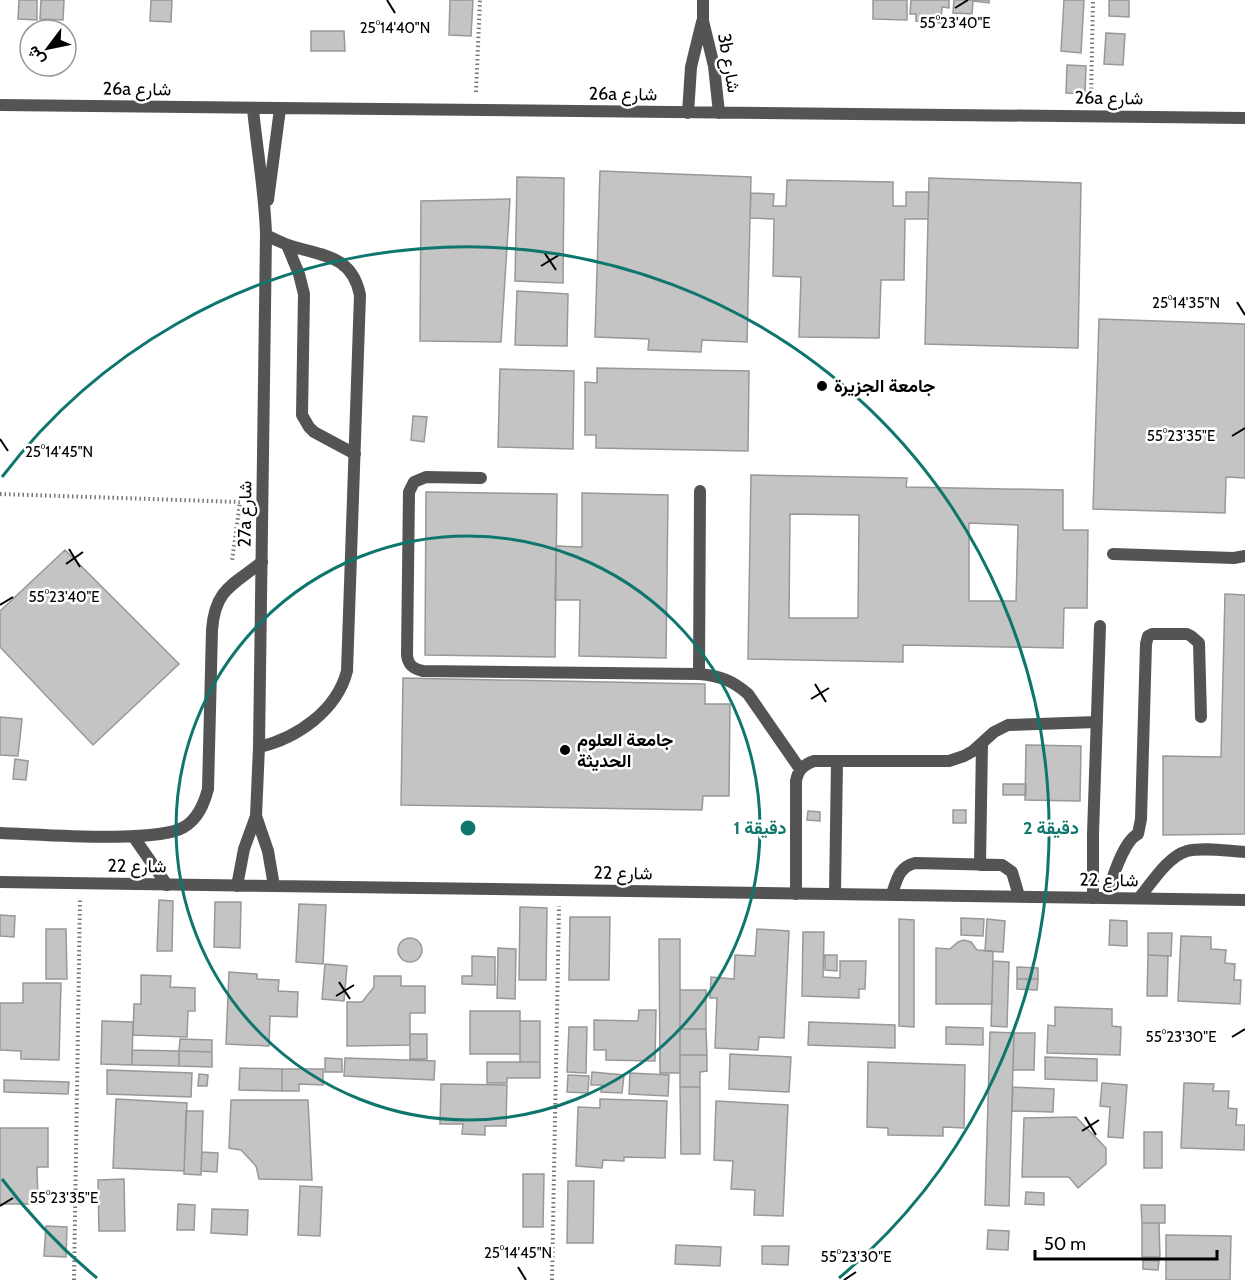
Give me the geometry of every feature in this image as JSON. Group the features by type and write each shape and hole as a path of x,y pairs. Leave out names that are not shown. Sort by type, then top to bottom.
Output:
{"street":[{"name":"3b شارع","path":"703,0 703,21 714,66 719,112"},
{"name":"3b شارع","path":"688,113 691,66 703,21"},
{"name":"26a شارع","path":"0,105 1245,118"},
{"name":"27a شارع","path":"253,108 258,164 266,213"},
{"name":"27a شارع","path":"237,886 244,849 256,816 260,747 266,213 280,109"},
{"path":"260,747 284,739 323,712 336,698 348,671 360,295 358,283 343,263 287,245 266,235"},
{"path":"287,245 296,264 304,294 302,415 314,432 355,454"},
{"path":"481,477 426,477 414,483 409,492 407,655 413,668 423,671 714,675 730,680 748,694 800,769"},
{"path":"699,674 700,491"},
{"path":"1113,554 1233,558 1245,556"},
{"path":"0,834 133,836 162,834 184,827 200,812 208,789 215,608 220,596 228,588 262,562"},
{"path":"1093,898 1100,626"},
{"path":"1106,898 1127,846 1133,836 1138,834 1141,819 1148,636 1187,634 1198,643 1201,717"},
{"path":"796,894 796,781 800,769 806,764 813,761 949,761 964,756 1000,728 1015,723 1097,722"},
{"path":"980,865 982,744"},
{"path":"835,894 837,761"},
{"name":"27a شارع","path":"256,816 268,851 274,886"},
{"path":"133,836 166,885"},
{"path":"1139,898 1169,863 1187,851 1245,852"},
{"path":"892,894 898,874 908,865 915,863 1002,865 1015,878 1018,896"},
{"name":"شارع 22","path":"0,882 1245,900"}],"path":[{"path":"475,111 480,0"},
{"path":"1091,116 1093,0"},
{"path":"0,494 240,502 228,588"},
{"path":"74,1280 81,884"},
{"path":"552,1280 559,890"}],"building":[{"path":"19,0 37,0 37,18 18,18"},
{"path":"41,0 64,0 63,18 40,18"},
{"path":"151,0 172,0 171,22 150,21"},
{"path":"450,0 473,0 471,36 449,35"},
{"path":"873,0 907,0 907,20 873,19"},
{"path":"911,0 949,0 949,8 942,7 941,23 916,21 916,14 910,14"},
{"path":"954,0 989,0 989,3 973,1 972,14 953,13"},
{"path":"1064,0 1084,0 1081,53 1061,51"},
{"path":"1109,0 1129,0 1129,17 1109,16"},
{"path":"311,31 344,31 345,51 311,51"},
{"path":"1106,33 1125,34 1123,65 1104,64"},
{"path":"1067,65 1086,66 1085,94 1066,93"},
{"path":"600,171 751,177 747,342 702,340 701,352 648,350 649,339 595,337"},
{"path":"517,177 564,178 563,283 515,281"},
{"path":"929,178 1081,183 1078,348 925,344"},
{"path":"787,180 893,182 893,206 906,206 906,192 929,192 928,219 905,219 904,280 881,280 879,338 799,337 801,277 773,276 774,219 750,218 751,193 774,194 773,206 786,206"},
{"path":"510,199 501,342 420,341 421,201"},
{"path":"517,291 568,294 567,346 515,345"},
{"path":"1099,319 1245,324 1245,478 1226,477 1225,513 1093,509"},
{"path":"597,368 749,371 748,451 596,448 596,435 585,435 585,382 597,383"},
{"path":"500,369 574,371 573,449 498,447"},
{"path":"413,416 427,417 424,442 411,440"},
{"path":"751,475 907,478 906,487 1063,490 1063,530 1088,530 1087,608 1064,608 1063,648 903,645 903,662 748,659","holes":["790,514 859,515 858,618 789,618","969,523 1018,525 1016,601 969,601"]},
{"path":"426,492 557,494 555,657 425,655"},
{"path":"582,493 668,495 666,658 579,656 580,600 555,600 556,546 582,547"},
{"path":"65,550 179,664 93,745 0,647 0,611"},
{"path":"1225,594 1245,595 1245,834 1163,835 1163,756 1221,757"},
{"name":"جامعة العلوم الحديثة","path":"403,678 705,684 705,704 730,704 729,796 703,796 702,810 401,805"},
{"path":"0,717 22,719 18,756 0,755"},
{"path":"1026,745 1081,746 1080,801 1025,800"},
{"path":"15,759 28,761 26,780 13,779"},
{"path":"1003,784 1026,784 1026,795 1003,795"},
{"path":"953,810 966,810 966,823 953,823"},
{"path":"808,811 820,812 820,821 807,820"},
{"path":"159,900 173,901 172,951 157,951"},
{"path":"215,902 241,902 240,948 214,947"},
{"path":"299,904 326,905 323,964 296,962"},
{"path":"520,907 547,908 546,980 519,980"},
{"path":"0,915 15,916 14,937 0,936"},
{"path":"570,917 610,917 609,980 569,980"},
{"path":"961,918 984,919 983,936 961,935"},
{"path":"899,919 914,920 914,1027 899,1026"},
{"path":"987,919 1005,921 1003,952 985,951"},
{"path":"1110,920 1127,921 1127,946 1109,945"},
{"path":"46,929 66,929 67,979 46,979"},
{"path":"757,929 789,931 784,1038 759,1037 758,1050 715,1048 717,998 710,998 711,977 734,979 735,955 755,956"},
{"path":"803,932 824,932 823,977 840,978 840,961 866,961 865,989 859,989 859,998 802,996"},
{"path":"1148,933 1172,933 1171,956 1148,955"},
{"path":"1181,936 1211,937 1211,949 1226,950 1225,963 1235,964 1234,980 1241,980 1240,1004 1178,1001"},
{"path":"410,938 419,941 422,950 419,959 410,962 401,959 398,950 401,941"},
{"path":"659,939 680,939 680,1073 660,1073"},
{"path":"964,940 971,942 977,950 993,951 992,1004 936,1004 936,948 950,949"},
{"path":"498,948 516,949 515,999 497,998"},
{"path":"825,955 837,955 837,971 825,970"},
{"path":"1148,955 1168,956 1167,996 1147,996"},
{"path":"472,956 495,957 495,985 462,984 462,976 472,976"},
{"path":"993,961 1009,962 1007,1027 991,1026"},
{"path":"325,964 347,966 344,1001 322,999"},
{"path":"1017,967 1038,968 1038,979 1017,979"},
{"path":"229,972 257,974 257,979 279,980 278,991 298,992 297,1017 270,1016 269,1046 226,1044"},
{"path":"141,975 171,976 170,987 195,988 195,1011 188,1011 187,1037 133,1035 134,1004 141,1004"},
{"path":"374,976 401,976 401,986 425,986 425,1013 410,1013 410,1045 347,1046 347,1002 362,1002 374,987"},
{"path":"1017,979 1038,979 1037,990 1017,989"},
{"path":"23,983 61,983 59,1060 21,1059 21,1051 0,1050 0,1003 23,1003"},
{"path":"680,990 706,990 706,1029 680,1029"},
{"path":"1055,1007 1112,1009 1112,1026 1121,1027 1120,1055 1047,1053 1048,1025 1055,1026"},
{"path":"639,1010 656,1010 655,1061 606,1060 606,1050 594,1050 594,1020 638,1021"},
{"path":"470,1011 520,1011 520,1054 470,1054"},
{"path":"102,1021 133,1022 132,1065 101,1064"},
{"path":"520,1021 540,1021 540,1062 520,1062"},
{"path":"809,1022 895,1025 895,1048 808,1045"},
{"path":"569,1027 587,1027 586,1073 567,1072"},
{"path":"946,1027 983,1028 983,1045 946,1044"},
{"path":"680,1029 706,1029 707,1055 680,1055"},
{"path":"990,1032 1014,1033 1009,1206 985,1205"},
{"path":"1014,1033 1035,1033 1034,1070 1013,1070"},
{"path":"410,1034 427,1034 427,1059 410,1059"},
{"path":"180,1039 212,1040 212,1052 179,1051"},
{"path":"132,1050 179,1051 179,1066 132,1065"},
{"path":"179,1051 212,1052 212,1067 179,1066"},
{"path":"730,1054 791,1057 789,1092 729,1089"},
{"path":"680,1055 707,1055 707,1071 700,1072 700,1087 680,1087"},
{"path":"1045,1057 1097,1059 1097,1081 1045,1079"},
{"path":"325,1058 342,1059 342,1072 325,1072"},
{"path":"345,1058 435,1061 434,1080 344,1076"},
{"path":"487,1062 540,1062 540,1078 507,1078 507,1083 487,1083"},
{"path":"868,1062 965,1065 964,1128 943,1127 943,1136 888,1135 888,1128 867,1127"},
{"path":"240,1068 282,1069 282,1091 239,1090"},
{"path":"282,1069 323,1069 323,1085 299,1084 299,1091 282,1091"},
{"path":"107,1070 192,1073 191,1097 107,1094"},
{"path":"592,1072 624,1075 622,1093 601,1092 602,1085 591,1085"},
{"path":"630,1073 669,1075 668,1096 629,1094"},
{"path":"199,1074 208,1075 207,1086 198,1086"},
{"path":"568,1075 589,1076 588,1093 567,1092"},
{"path":"4,1080 69,1082 68,1094 4,1092"},
{"path":"1102,1083 1127,1085 1123,1138 1108,1137 1110,1107 1100,1106"},
{"path":"1184,1083 1214,1084 1213,1091 1229,1091 1228,1108 1237,1109 1236,1125 1245,1125 1244,1150 1181,1148"},
{"path":"441,1084 507,1085 506,1126 485,1126 485,1135 462,1134 463,1124 440,1124"},
{"path":"680,1087 700,1087 700,1154 681,1154"},
{"path":"1013,1087 1054,1089 1053,1112 1012,1111"},
{"path":"116,1099 187,1103 184,1171 113,1168"},
{"path":"600,1099 667,1101 665,1158 624,1157 624,1161 603,1160 602,1168 576,1166 578,1107 600,1108"},
{"path":"231,1100 308,1100 312,1180 259,1179 256,1166 241,1150 229,1148"},
{"path":"716,1101 788,1105 783,1216 754,1215 755,1190 731,1189 733,1161 714,1160"},
{"path":"186,1111 203,1111 201,1175 184,1174"},
{"path":"1076,1117 1106,1148 1106,1164 1078,1188 1069,1177 1022,1177 1024,1118"},
{"path":"0,1128 48,1128 48,1167 37,1167 38,1204 0,1204"},
{"path":"1144,1132 1162,1132 1162,1168 1144,1168"},
{"path":"202,1152 218,1153 217,1172 201,1171"},
{"path":"523,1174 544,1174 543,1227 523,1227"},
{"path":"124,1179 125,1231 99,1231 98,1180"},
{"path":"568,1181 594,1181 593,1243 567,1243"},
{"path":"300,1186 322,1187 320,1236 298,1235"},
{"path":"1026,1192 1044,1193 1044,1205 1025,1204"},
{"path":"178,1204 195,1205 194,1230 177,1230"},
{"path":"1141,1205 1165,1205 1165,1223 1142,1223"},
{"path":"212,1209 248,1210 247,1235 211,1233"},
{"path":"1142,1223 1159,1223 1160,1257 1142,1257"},
{"path":"46,1226 67,1227 66,1257 44,1256"},
{"path":"988,1230 1009,1231 1008,1250 987,1249"},
{"path":"1166,1235 1231,1236 1230,1280 1166,1280"},
{"path":"676,1245 721,1247 720,1266 675,1264"},
{"path":"762,1246 789,1246 788,1265 762,1264"},
{"path":"1143,1260 1159,1261 1158,1270 1143,1269"}],"place":[{"name":"جامعة الجزيرة","path":"822,386"},
{"name":"جامعة العلوم الحديثة","path":"565,750"}]}
